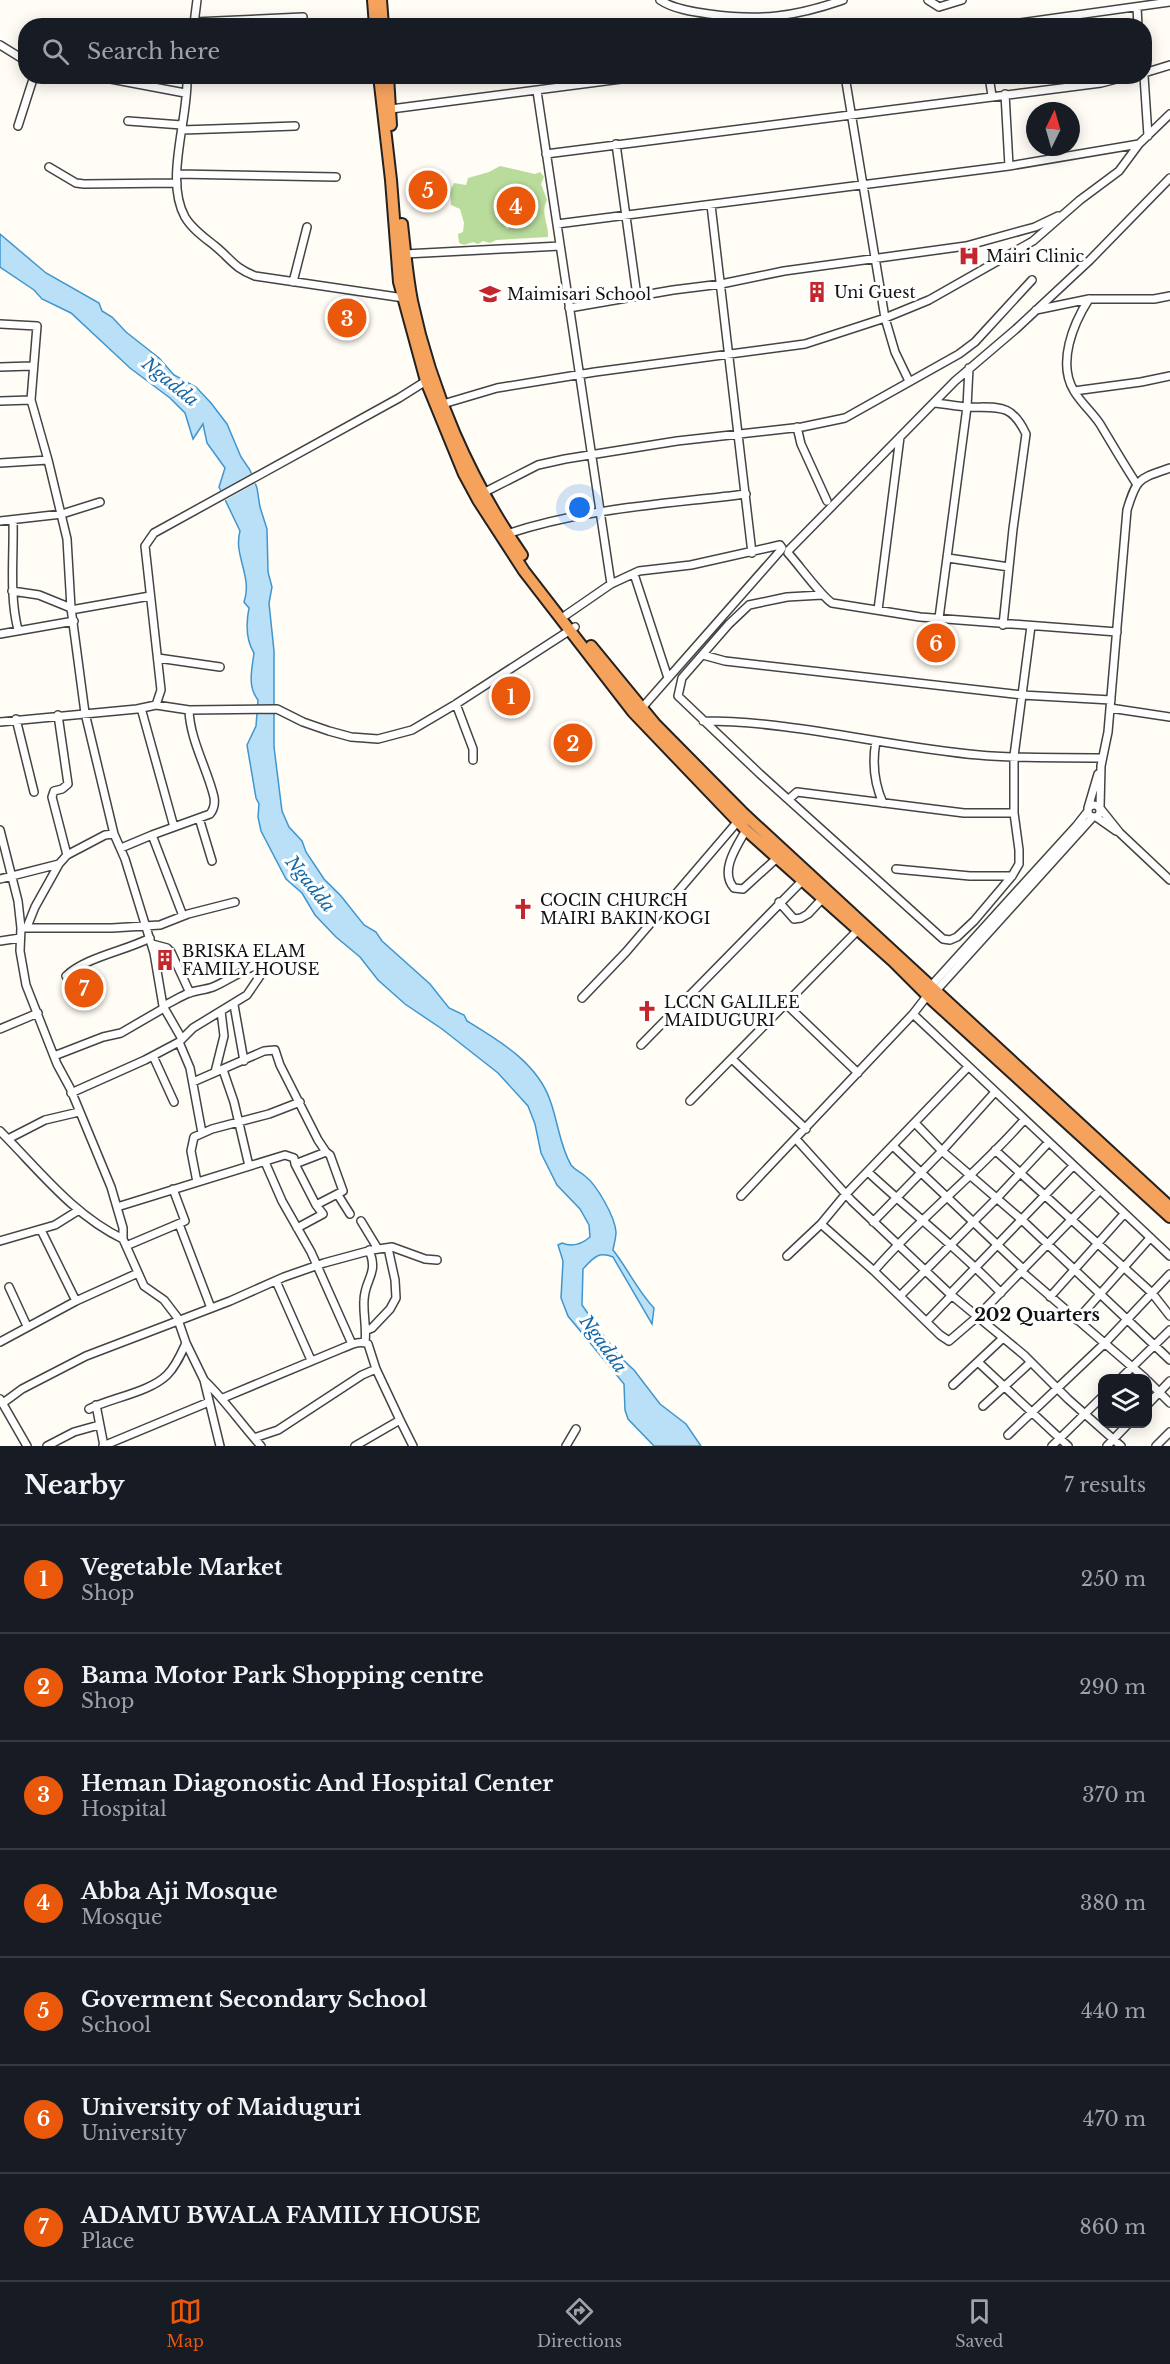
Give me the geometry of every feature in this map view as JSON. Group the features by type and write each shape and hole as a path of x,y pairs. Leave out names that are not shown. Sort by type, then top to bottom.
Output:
{"highway":[{"path":"373,0 374,18"},
{"path":"381,0 382,18"},
{"path":"380,84 400,238 413,303 443,404 462,452 517,554 566,615 573,629"},
{"path":"389,84 400,238 399,282 426,381 464,474 517,554 613,680 697,768 743,822 1170,1207"},
{"path":"613,680 633,712 777,858 893,961 931,991 1170,1217"}],"street":[{"path":"195,18 197,0"},
{"path":"660,0 695,12 735,18"},
{"path":"757,18 787,16 843,0"},
{"path":"928,0 939,7 962,0"},
{"path":"1057,18 1170,2"},
{"path":"1137,7 1138,18"},
{"path":"0,45 18,57"},
{"path":"1152,71 1170,65"},
{"path":"18,126 31,84"},
{"path":"137,84 185,93"},
{"path":"188,84 177,178 181,207 186,219 239,270 255,276 404,298"},
{"path":"391,109 587,84"},
{"path":"846,84 873,258 885,318 895,352 909,381"},
{"path":"990,84 992,96"},
{"path":"546,154 1092,84"},
{"path":"1145,84 1148,136"},
{"path":"537,91 611,584"},
{"path":"1005,94 1009,166"},
{"path":"443,404 496,388 579,374 805,344 885,318 929,300 1033,241 1119,171 1139,144 1170,114"},
{"path":"128,121 182,128 295,126"},
{"path":"616,144 637,296"},
{"path":"557,224 1009,166 1139,144"},
{"path":"49,167 76,183 84,184 177,178 336,177"},
{"path":"1117,632 1003,625 832,603 822,595 788,553 969,368 1090,260 1170,178"},
{"path":"711,205 753,553"},
{"path":"569,308 721,284 784,271 966,246 1035,227 1065,213"},
{"path":"292,282 307,227"},
{"path":"405,254 560,246"},
{"path":"483,493 538,465 591,453 797,427 845,418 959,354 975,342 1032,280"},
{"path":"1035,311 1089,299 1154,299 1170,296"},
{"path":"1089,299 1074,327 1067,369 1074,391 1099,422 1115,452 1136,483"},
{"path":"0,324 37,326 31,400 67,539 71,609 86,712 114,834 121,848 151,941 164,1007 181,1040 190,1068 202,1133"},
{"path":"0,367 32,366"},
{"path":"939,618 967,407 969,368"},
{"path":"1074,391 1170,376"},
{"path":"156,705 161,690 145,546 154,533 426,381"},
{"path":"0,401 31,400"},
{"path":"934,403 967,407 994,406 1006,409 1019,421 1026,434 1003,625"},
{"path":"797,427 809,463 827,501"},
{"path":"878,610 900,437"},
{"path":"0,463 48,460"},
{"path":"1091,813 1108,732 1126,519 1136,483 1142,478 1170,468"},
{"path":"507,534 549,521 746,494"},
{"path":"0,521 62,514 100,502"},
{"path":"13,520 12,591 13,610 18,630"},
{"path":"566,615 611,584 634,574 753,553 777,544 783,548 641,709"},
{"path":"948,558 1009,567"},
{"path":"634,574 668,678"},
{"path":"12,591 39,595 71,609 150,596"},
{"path":"822,595 787,597 749,605 729,624 682,678 678,696 703,722 943,939 950,940 957,937 974,921 1012,876 1018,864 1019,850 1014,813 1014,756 1031,626"},
{"path":"0,634 74,621"},
{"path":"0,722 156,705 189,710 277,709 303,722 329,731 351,737 378,739 412,730 573,629"},
{"path":"703,655 725,661 1110,704 1170,717"},
{"path":"158,658 220,666"},
{"path":"456,704 473,749 473,760"},
{"path":"141,708 174,827"},
{"path":"121,848 210,814 214,809 214,798 195,740 189,710"},
{"path":"58,715 68,784 54,791 52,797 67,855"},
{"path":"16,719 34,792"},
{"path":"703,722 725,721 793,729 980,755 1101,762"},
{"path":"876,741 873,761 877,790 882,803"},
{"path":"1091,813 1100,813 1101,762"},
{"path":"789,799 797,792 963,813 1014,813"},
{"path":"741,1196 913,1014 1091,813 1094,804 1100,807 1120,833"},
{"path":"1091,813 1120,833 1170,880"},
{"path":"199,818 212,861"},
{"path":"743,822 728,871 729,882 735,888 743,889 777,858"},
{"path":"582,998 743,822"},
{"path":"0,830 13,875 24,928"},
{"path":"114,834 105,835 67,855 59,864 20,938 22,968 54,1056 96,1148 117,1206 125,1243 138,1273 144,1286 164,1300 179,1321 186,1343 204,1380 220,1446"},
{"path":"152,836 183,916"},
{"path":"0,879 59,864"},
{"path":"896,869 970,876 1012,876"},
{"path":"642,1045 802,881"},
{"path":"779,902 795,919 801,918 822,899"},
{"path":"24,928 112,928 160,924 236,902"},
{"path":"690,1101 858,930"},
{"path":"0,941 20,938"},
{"path":"66,976 71,971 96,959 151,941 171,952 190,993"},
{"path":"54,1056 103,1037 121,1033 190,993 214,987 235,974 259,963 265,963 264,970 247,995 234,1005 193,1028 181,1040 153,1056 71,1093"},
{"path":"786,1004 858,1073"},
{"path":"234,1005 244,1061"},
{"path":"221,1011 224,1036 219,1071 239,1122 249,1166"},
{"path":"0,1029 38,1013"},
{"path":"913,1014 1170,1256"},
{"path":"193,1082 264,1051 275,1050 280,1065 326,1152 330,1155 340,1179 343,1191 316,1205"},
{"path":"153,1056 174,1102"},
{"path":"732,1059 806,1129"},
{"path":"787,1256 821,1224 845,1195 968,1067"},
{"path":"873,1222 942,1152 995,1092"},
{"path":"197,1182 192,1144 194,1137 300,1102"},
{"path":"8,1138 45,1120 79,1112"},
{"path":"874,1271 898,1243 1024,1120"},
{"path":"915,1123 942,1152 1022,1220 1170,1360"},
{"path":"0,1131 58,1193 104,1230 125,1243"},
{"path":"796,1139 845,1195 873,1222 951,1295 1031,1362 1121,1446"},
{"path":"900,1296 1048,1143"},
{"path":"893,1146 1050,1297 1140,1374"},
{"path":"995,1150 1152,1293 1170,1316"},
{"path":"295,1164 326,1152"},
{"path":"117,1206 285,1155 294,1158 322,1214 297,1228"},
{"path":"265,1162 282,1201 317,1266 352,1344"},
{"path":"927,1321 1073,1166"},
{"path":"868,1172 976,1267 1001,1293"},
{"path":"125,1243 185,1221 173,1189"},
{"path":"821,1224 940,1335 950,1341 1001,1293 1099,1191"},
{"path":"338,1195 350,1214"},
{"path":"0,1241 55,1225 79,1210"},
{"path":"1050,1297 1124,1214"},
{"path":"361,1221 374,1250 374,1272 364,1298 367,1330 365,1342"},
{"path":"179,1224 211,1308"},
{"path":"41,1230 76,1301"},
{"path":"1077,1320 1150,1238"},
{"path":"367,1330 372,1329 390,1309 396,1298 395,1280 388,1248"},
{"path":"27,1446 1,1401 86,1356 276,1281 317,1266 374,1250 388,1248 412,1253 425,1259 437,1260"},
{"path":"0,1342 76,1301 138,1273"},
{"path":"1008,1435 1104,1344 1170,1274"},
{"path":"276,1281 311,1360"},
{"path":"9,1287 27,1326"},
{"path":"1125,1374 1170,1330"},
{"path":"953,1385 1003,1338"},
{"path":"223,1398 311,1360 352,1344 365,1342"},
{"path":"365,1342 368,1344 376,1369 413,1446"},
{"path":"186,1343 166,1377 147,1387 92,1407 104,1446 209,1402"},
{"path":"978,1362 1068,1446"},
{"path":"983,1406 1031,1362"},
{"path":"254,1438 278,1430 362,1375 376,1369"},
{"path":"204,1380 223,1398 261,1446"},
{"path":"1152,1400 1170,1381"},
{"path":"1152,1386 1170,1403"},
{"path":"1052,1446 1098,1401"},
{"path":"355,1446 368,1442 400,1420"},
{"path":"47,1446 74,1432 99,1425"},
{"path":"1107,1446 1124,1428"},
{"path":"566,1446 576,1429"},
{"path":"1156,1446 1170,1432"}],"green space":[{"path":"500,166 535,174 540,172 544,177 541,184 547,200 544,209 548,237 496,240 490,243 483,241 478,244 473,242 464,245 459,243 458,234 463,232 464,223 460,209 451,205 450,191 454,183 466,185 468,178","holes":["527,189 534,217 526,221 514,221 507,229 502,220 506,211 504,191"]}],"water":[{"name":"Ngadda","path":"0,234 46,273 99,303 102,311 159,358 174,375 196,387 227,424 257,488 267,529 268,572 272,587 269,603 274,651 274,747 282,811 289,827 302,841 306,852 324,879 364,925 376,932 382,941 430,984 449,1008 464,1015 467,1021 517,1055 528,1065 545,1089 567,1158 574,1169 590,1180 609,1210 616,1232 613,1250 654,1308 652,1324 613,1257 608,1255 596,1257 583,1269 582,1305 619,1356 634,1370 660,1404 686,1424 701,1446 654,1446 628,1419 625,1410 624,1384 568,1316 561,1298 563,1261 558,1245 577,1244 587,1239 590,1237 589,1225 580,1209 557,1185 541,1153 535,1124 528,1106 498,1073 442,1029 405,1004 378,980 360,957 336,937 315,915 302,893 286,879 261,831 258,817 259,804 247,745 256,726 258,700 251,683 254,653 247,631 249,608 244,602 246,584 239,549 240,531 219,487 225,468 207,443 203,424 193,439 185,413 170,398 130,368 71,313 42,299 34,290 0,267"}],"pier":[{"path":"254,472 258,482 222,502 218,492"}],"place":[{"name":"Goverment Secondary School","path":"428,190"},
{"name":"Abba Aji Mosque","path":"516,206"},
{"name":"Mairi Clinic","path":"969,256"},
{"name":"Uni Guest","path":"817,292"},
{"name":"Maimisari School","path":"490,294"},
{"name":"Heman Diagonostic And Hospital Center","path":"347,318"},
{"name":"University of Maiduguri","path":"936,643"},
{"name":"Vegetable Market","path":"511,696"},
{"name":"Bama Motor Park Shopping centre","path":"573,743"},
{"name":"COCIN CHURCH MAIRI BAKIN KOGI","path":"523,909"},
{"name":"BRISKA ELAM FAMILY HOUSE","path":"165,960"},
{"name":"ADAMU BWALA FAMILY HOUSE","path":"84,988"},
{"name":"LCCN GALILEE MAIDUGURI","path":"647,1011"}],"district":[{"name":"202 Quarters","path":"1037,1315"}]}
